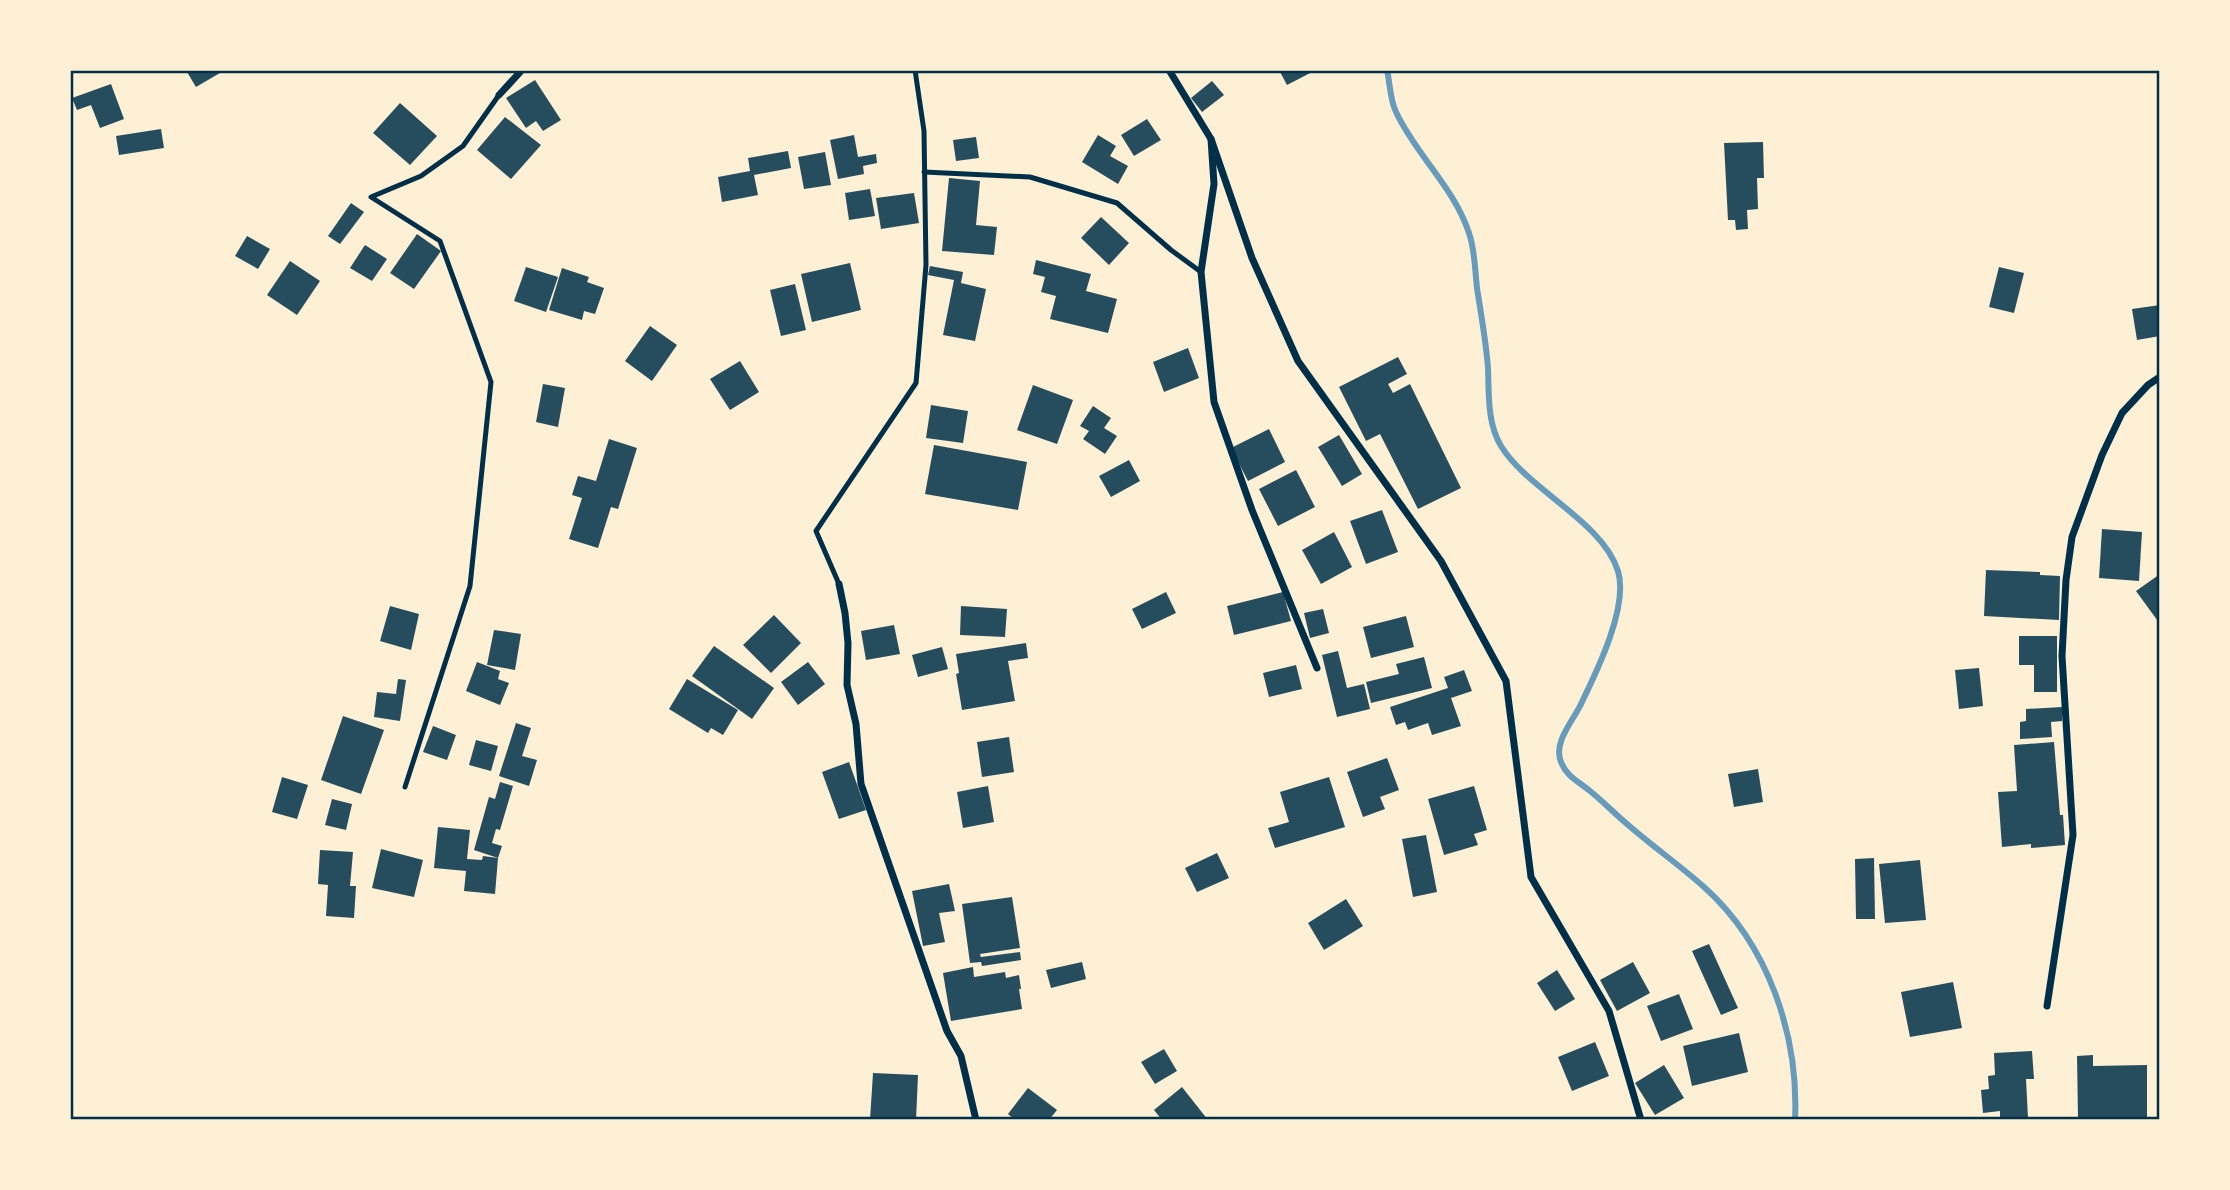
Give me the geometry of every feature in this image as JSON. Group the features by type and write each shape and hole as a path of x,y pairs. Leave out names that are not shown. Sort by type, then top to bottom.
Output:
{"street":[{"path":"499,95 522,70"},
{"path":"1169,70 1211,139 1252,258 1298,361 1441,561 1506,681 1531,877 1609,1011 1641,1120"},
{"path":"1211,139 1214,184 1201,272 1214,402 1252,509 1317,668"},
{"path":"2047,1006 2073,835 2062,656 2066,580 2072,537 2102,455 2122,413 2148,385 2160,377"},
{"path":"839,584 848,643 847,685 856,724 861,785 947,1031 961,1056 976,1120"}],"lane":[{"path":"839,584 816,531 916,383 926,265 924,131 915,70"},
{"path":"405,787 470,586 491,382 440,241 371,197 421,176 463,146 499,95"},
{"path":"924,172 1031,177 1117,203 1201,272"}],"building":[{"path":"225,70 196,87 187,72"},
{"path":"1279,70 1316,70 1287,85"},
{"path":"535,80 561,120 543,131 536,121 526,128 506,98"},
{"path":"1212,81 1224,95 1202,112 1191,98"},
{"path":"111,84 124,119 100,128 91,105 77,110 72,98"},
{"path":"400,103 437,136 410,165 373,133"},
{"path":"505,117 541,145 511,179 477,150"},
{"path":"1147,119 1161,140 1134,156 1121,135"},
{"path":"161,129 164,148 119,155 116,136"},
{"path":"854,135 858,157 876,154 877,163 863,166 864,174 838,179 830,140"},
{"path":"1098,135 1116,146 1110,156 1128,166 1118,184 1082,162"},
{"path":"976,137 979,158 956,161 953,140"},
{"path":"1763,142 1764,178 1757,178 1758,209 1747,210 1748,229 1736,230 1735,220 1728,220 1724,143"},
{"path":"788,151 791,168 754,175 758,195 722,202 718,177 750,171 748,158"},
{"path":"825,152 831,185 804,189 798,157"},
{"path":"949,178 980,181 976,225 997,227 994,255 942,251"},
{"path":"870,189 875,216 849,220 845,193"},
{"path":"914,193 919,223 881,229 876,198"},
{"path":"351,203 364,212 340,244 328,236"},
{"path":"1101,217 1129,243 1109,265 1081,238"},
{"path":"417,234 441,251 414,289 390,273"},
{"path":"247,236 270,249 258,269 235,256"},
{"path":"365,245 387,259 372,281 350,268"},
{"path":"1036,260 1091,274 1086,291 1117,299 1108,333 1050,319 1056,296 1041,292 1045,277 1033,274"},
{"path":"290,261 320,281 297,315 267,295"},
{"path":"850,263 861,310 812,322 801,274"},
{"path":"930,266 963,272 961,283 986,289 975,341 943,335 954,280 928,275"},
{"path":"526,267 558,277 546,312 514,301"},
{"path":"1999,267 2024,273 2014,313 1989,307"},
{"path":"562,268 589,277 587,282 604,288 595,314 584,311 582,320 549,310"},
{"path":"795,284 806,330 781,336 770,290"},
{"path":"2160,305 2160,336 2137,340 2132,309"},
{"path":"650,326 677,345 652,381 625,361"},
{"path":"1188,348 1199,378 1164,392 1153,362"},
{"path":"1398,357 1407,374 1388,384 1393,393 1410,384 1461,488 1418,509 1380,434 1366,441 1339,387"},
{"path":"740,361 759,392 730,410 710,379"},
{"path":"543,384 565,388 558,427 536,422"},
{"path":"1033,385 1073,400 1057,444 1017,430"},
{"path":"931,405 968,411 963,443 926,438"},
{"path":"1093,406 1111,418 1104,428 1117,436 1105,454 1083,439 1089,431 1080,426"},
{"path":"1269,429 1285,462 1248,481 1231,448"},
{"path":"1339,435 1362,474 1342,486 1318,447"},
{"path":"609,439 637,448 618,509 611,507 598,548 569,539 582,498 572,495 578,476 596,481"},
{"path":"934,445 1027,462 1018,510 925,494"},
{"path":"1129,460 1140,481 1111,497 1099,476"},
{"path":"1296,470 1315,507 1278,526 1259,489"},
{"path":"1382,510 1398,552 1366,564 1350,521"},
{"path":"2102,529 2142,532 2139,581 2099,578"},
{"path":"1334,532 1352,567 1321,584 1302,550"},
{"path":"1986,570 2040,572 2040,575 2060,576 2059,620 1984,616"},
{"path":"2160,574 2160,624 2136,591"},
{"path":"1166,592 1176,613 1142,629 1132,609"},
{"path":"1283,592 1291,621 1234,635 1227,606"},
{"path":"390,606 419,614 411,650 380,641"},
{"path":"961,606 1007,609 1005,637 960,635"},
{"path":"1323,609 1329,633 1310,638 1304,613"},
{"path":"774,615 801,643 771,673 743,645"},
{"path":"1406,616 1414,647 1371,658 1363,627"},
{"path":"894,625 900,654 866,660 861,631"},
{"path":"494,630 521,634 515,670 487,665"},
{"path":"2019,636 2057,636 2057,692 2034,692 2034,665 2019,665"},
{"path":"1026,643 1028,658 1008,661 1015,701 962,710 956,674 959,673 956,654"},
{"path":"714,646 774,688 752,719 692,676"},
{"path":"942,647 948,669 918,677 912,655"},
{"path":"1338,651 1347,688 1364,684 1370,709 1337,717 1322,655"},
{"path":"1424,657 1432,688 1371,703 1366,682 1399,674 1396,664"},
{"path":"477,662 500,671 498,679 509,683 500,705 466,691"},
{"path":"808,662 825,684 798,705 781,682"},
{"path":"1296,665 1302,689 1269,697 1263,673"},
{"path":"1979,668 1983,706 1959,709 1955,670"},
{"path":"1464,670 1472,691 1451,698 1461,726 1432,735 1428,723 1408,730 1405,722 1396,725 1390,707 1448,688 1444,677"},
{"path":"398,679 406,680 400,721 374,717 377,692 396,694"},
{"path":"687,679 738,710 723,735 711,728 708,733 669,709"},
{"path":"2062,707 2062,721 2051,722 2052,737 2020,739 2020,722 2026,721 2026,709"},
{"path":"343,716 384,730 361,794 321,780"},
{"path":"516,723 531,728 522,756 537,760 529,786 499,776"},
{"path":"433,726 456,735 447,760 423,752"},
{"path":"1009,737 1014,772 982,777 977,742"},
{"path":"476,740 498,746 491,771 469,765"},
{"path":"2054,742 2065,845 2002,847 1998,792 2017,791 2014,745"},
{"path":"1387,758 1399,790 1380,797 1385,809 1363,817 1347,772"},
{"path":"849,762 866,810 839,819 822,772"},
{"path":"1758,769 1763,802 1734,807 1728,774"},
{"path":"282,777 308,785 297,819 272,812"},
{"path":"1329,777 1345,827 1275,848 1268,828 1289,822 1280,792"},
{"path":"500,782 513,786 500,830 496,829 492,843 502,846 498,858 474,850 489,797 495,799"},
{"path":"988,786 994,822 963,828 957,792"},
{"path":"1474,786 1487,830 1474,834 1478,845 1444,855 1428,799"},
{"path":"332,799 352,804 346,830 325,825"},
{"path":"438,827 470,830 467,859 482,860 483,856 498,858 495,894 464,891 466,871 434,868"},
{"path":"1426,835 1437,892 1413,897 1402,839"},
{"path":"381,849 423,860 414,897 372,888"},
{"path":"320,850 353,852 350,886 356,886 354,918 326,916 328,885 318,884"},
{"path":"1217,853 1229,878 1197,892 1185,868"},
{"path":"1874,858 1875,919 1856,919 1855,859"},
{"path":"1920,860 1926,920 1885,923 1879,864"},
{"path":"949,884 955,911 939,913 945,942 923,946 912,891"},
{"path":"1012,897 1020,948 980,954 981,957 1020,952 1021,960 982,966 981,962 970,963 962,904"},
{"path":"1346,899 1363,926 1324,950 1308,923"},
{"path":"1709,944 1738,1008 1721,1015 1692,951"},
{"path":"1082,962 1086,979 1051,988 1046,970"},
{"path":"1633,962 1650,993 1617,1011 1600,980"},
{"path":"973,967 974,977 1005,972 1006,978 1019,975 1022,1009 951,1021 943,973"},
{"path":"1557,970 1575,999 1555,1011 1537,983"},
{"path":"1953,982 1962,1028 1910,1037 1901,992"},
{"path":"1679,994 1693,1029 1661,1041 1647,1006"},
{"path":"1739,1033 1748,1072 1692,1086 1683,1046"},
{"path":"1595,1042 1609,1076 1572,1091 1558,1057"},
{"path":"1164,1049 1177,1071 1155,1084 1141,1062"},
{"path":"2032,1051 2034,1079 2026,1079 2028,1118 2000,1120 2000,1111 1983,1113 1981,1090 1989,1089 1988,1076 1995,1075 1994,1053"},
{"path":"2093,1055 2093,1066 2147,1065 2147,1117 2078,1118 2077,1056"},
{"path":"1664,1065 1684,1098 1655,1115 1635,1083"},
{"path":"873,1073 918,1075 916,1120 870,1120"},
{"path":"1182,1087 1208,1120 1162,1120 1154,1110"},
{"path":"1028,1088 1057,1110 1049,1120 1015,1120 1008,1114"}],"waterway":[{"path":"1387,70 1396,112 1454,201 1471,240 1486,348 1490,408 1496,437 1513,462 1528,477 1597,537 1618,571 1619,603 1615,621 1594,676 1561,740 1561,762 1573,778 1704,887 1746,936 1762,963 1785,1024 1795,1088 1795,1120"}]}
